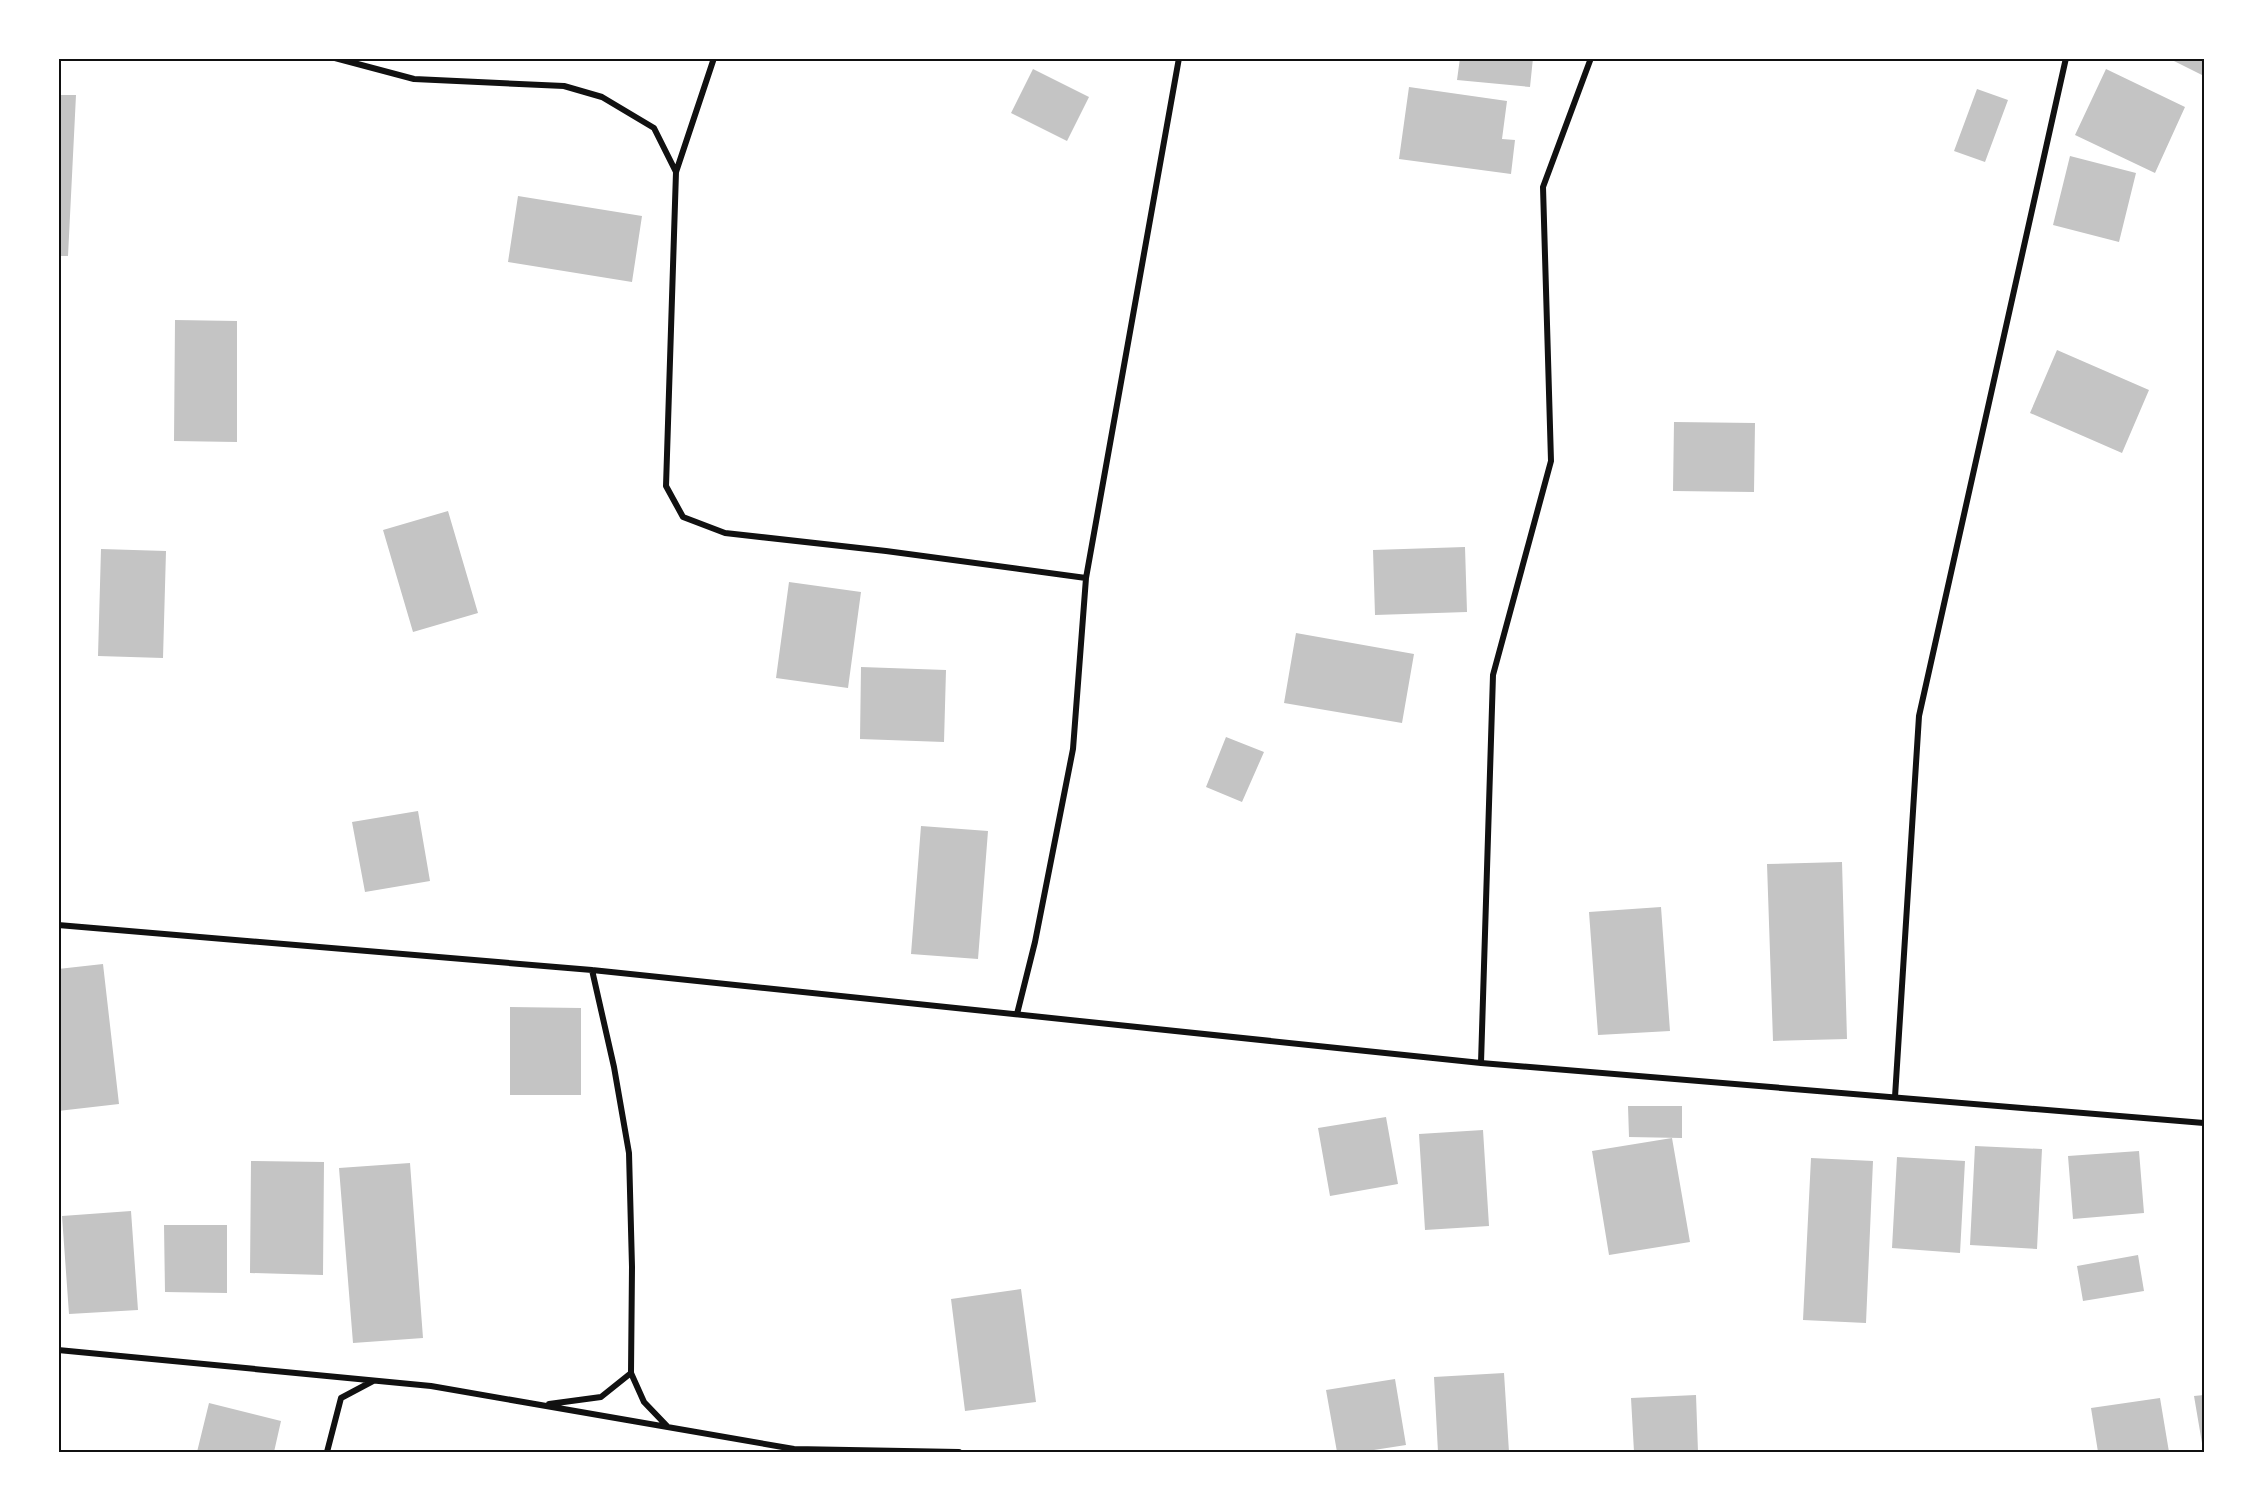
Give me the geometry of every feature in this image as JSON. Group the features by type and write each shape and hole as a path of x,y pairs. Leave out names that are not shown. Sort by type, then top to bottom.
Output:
{"street":[{"path":"335,58 414,79 564,86 602,98 654,128 676,172"},
{"path":"714,58 676,172 666,486 682,517 725,533 886,551 1086,579"},
{"path":"1017,1014 1035,942 1073,749 1086,579 1179,58"},
{"path":"1481,1063 1492,675 1551,460 1543,187 1591,58"},
{"path":"1894,1097 1919,716 2066,58"},
{"path":"58,926 592,970 1481,1063 2205,1123"},
{"path":"592,970 614,1067 629,1153 632,1267 631,1373 644,1402 668,1427"},
{"path":"58,1350 431,1386 794,1449 959,1452"},
{"path":"543,1405 601,1397 631,1373"},
{"path":"327,1452 341,1398 374,1380"}],"building":[{"path":"1460,58 1533,58 1530,87 1457,80"},
{"path":"2175,58 2204,58 2204,76 2174,61"},
{"path":"1033,69 1089,97 1067,141 1011,113"},
{"path":"2106,69 2185,107 2155,173 2075,135"},
{"path":"1409,87 1507,101 1502,139 1515,140 1511,174 1399,159"},
{"path":"1977,89 2008,100 1985,162 1954,151"},
{"path":"58,95 76,95 68,256 58,256"},
{"path":"2070,156 2136,173 2119,242 2053,225"},
{"path":"518,196 642,216 632,282 508,262"},
{"path":"175,320 237,321 237,442 174,441"},
{"path":"2057,350 2149,390 2122,453 2030,413"},
{"path":"1674,422 1755,423 1754,492 1673,491"},
{"path":"448,511 478,613 413,632 383,530"},
{"path":"1465,547 1467,612 1375,615 1373,550"},
{"path":"101,549 166,551 163,658 98,656"},
{"path":"789,582 861,592 848,688 776,678"},
{"path":"1296,633 1414,654 1402,723 1284,703"},
{"path":"861,667 946,670 944,742 860,739"},
{"path":"1226,737 1264,752 1242,802 1206,787"},
{"path":"418,811 430,881 365,892 352,822"},
{"path":"921,826 988,831 978,959 911,954"},
{"path":"1842,862 1847,1039 1773,1041 1767,864"},
{"path":"1661,907 1670,1031 1598,1035 1589,912"},
{"path":"103,964 119,1104 58,1111 58,969"},
{"path":"510,1007 581,1008 581,1095 510,1095"},
{"path":"1628,1106 1682,1106 1682,1138 1629,1137"},
{"path":"1386,1117 1398,1184 1330,1196 1318,1128"},
{"path":"1483,1130 1489,1226 1425,1230 1419,1134"},
{"path":"1672,1138 1690,1242 1609,1255 1592,1151"},
{"path":"1975,1146 2042,1149 2037,1249 1970,1245"},
{"path":"2139,1151 2144,1213 2073,1219 2068,1156"},
{"path":"1897,1157 1965,1161 1960,1253 1892,1248"},
{"path":"1811,1158 1873,1161 1866,1323 1803,1320"},
{"path":"251,1161 324,1162 323,1275 250,1273"},
{"path":"410,1163 423,1338 353,1343 339,1168"},
{"path":"131,1211 138,1310 69,1314 62,1216"},
{"path":"164,1225 227,1225 227,1293 165,1292"},
{"path":"2138,1255 2144,1291 2083,1301 2077,1266"},
{"path":"1021,1289 1036,1402 965,1411 951,1299"},
{"path":"1504,1373 1509,1452 1438,1452 1434,1377"},
{"path":"1395,1379 1406,1445 1361,1452 1337,1452 1326,1390"},
{"path":"1696,1395 1698,1452 1634,1452 1631,1398"},
{"path":"2204,1395 2204,1449 2203,1449 2194,1396"},
{"path":"2160,1398 2169,1452 2098,1452 2091,1408"},
{"path":"209,1403 281,1421 274,1452 197,1452"}]}
